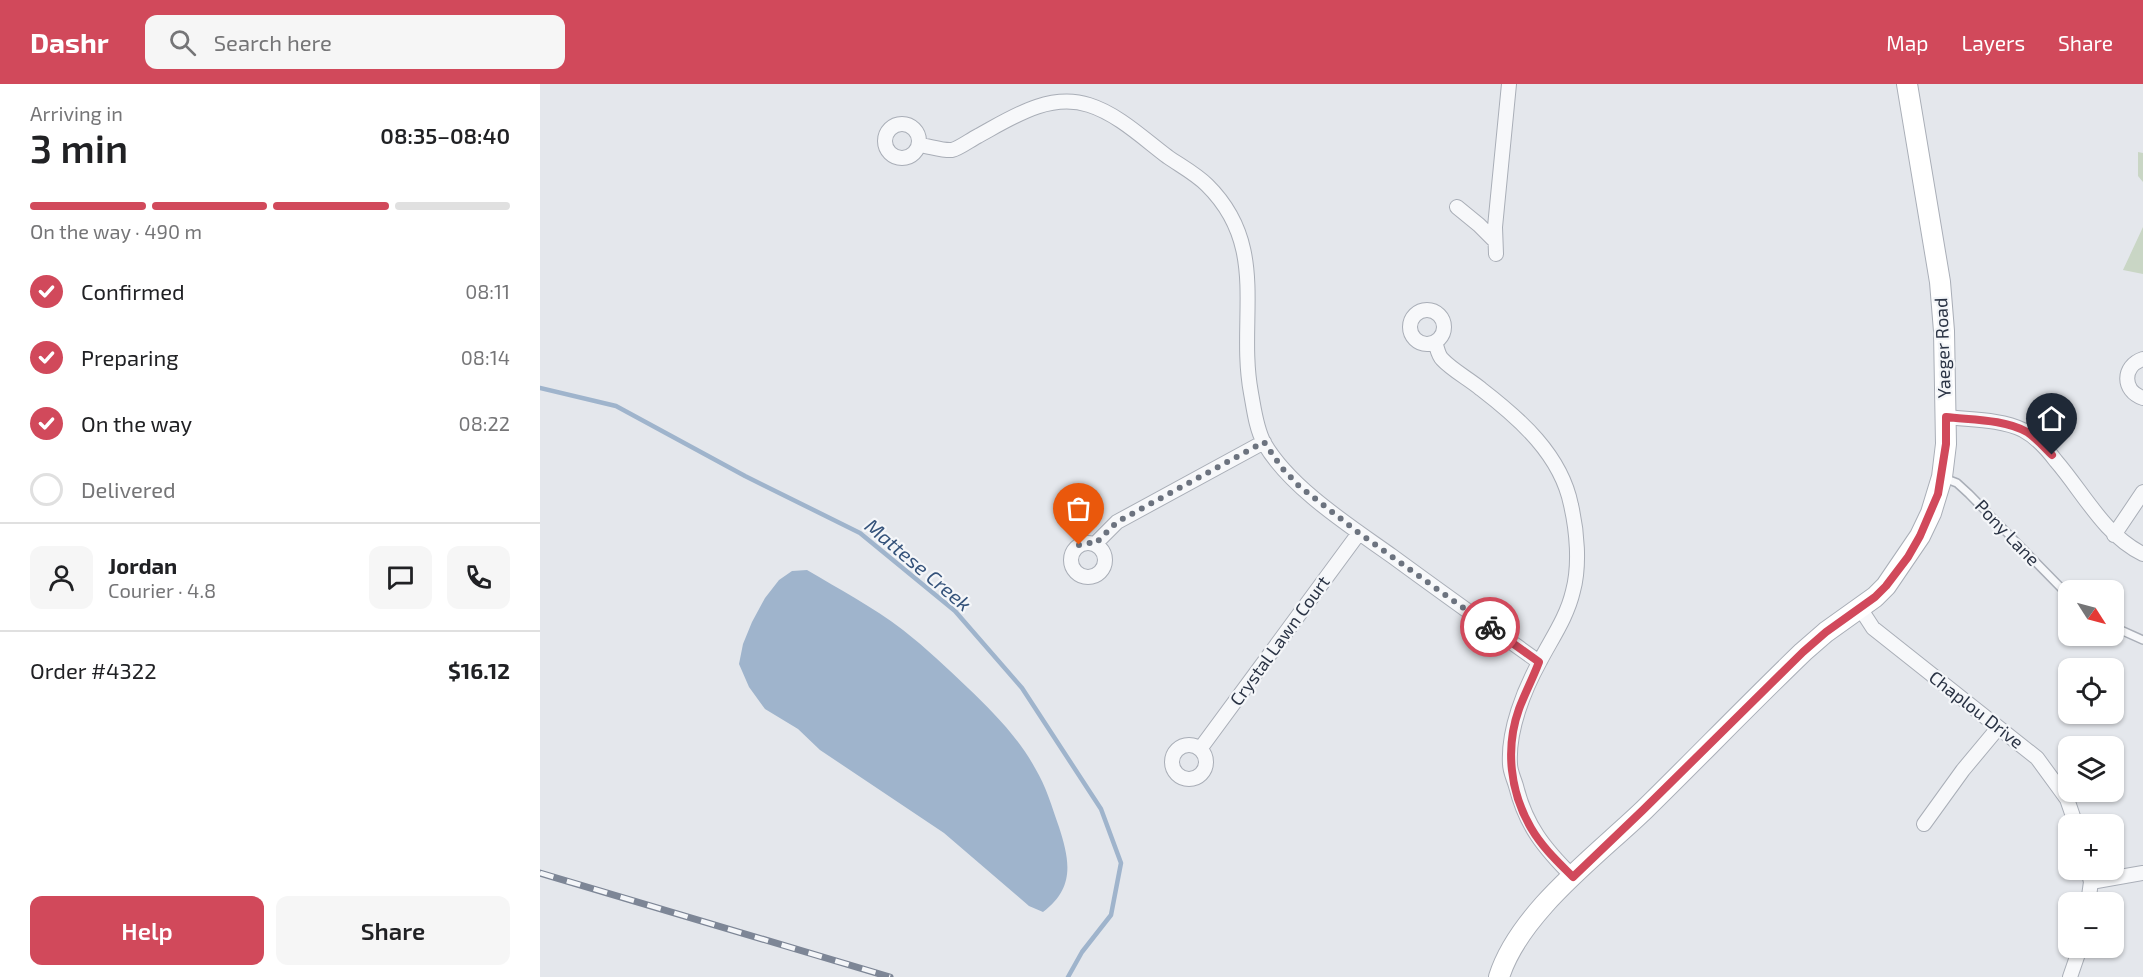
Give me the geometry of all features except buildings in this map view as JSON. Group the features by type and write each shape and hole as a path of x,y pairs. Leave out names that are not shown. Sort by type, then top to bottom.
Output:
{"street":[{"path":"1457,207 1479,225 1495,248 1509,84"},
{"name":"Yaeger Road","path":"1499,977 1506,958 1524,930 1552,897 1803,652 1886,586 1908,557 1931,513 1942,477 1946,444 1940,282 1906,84"},
{"path":"919,145 952,150 1018,114 1043,104 1072,101 1090,105 1115,118 1206,184 1230,212 1242,242 1247,270 1248,298 1246,369 1258,427 1264,442 1282,468 1299,486 1359,533 1539,662"},
{"path":"1435,342 1441,358 1489,395 1535,436 1563,478 1568,495 1575,525 1574,588 1560,627 1539,662 1519,710 1512,736 1510,765 1521,805 1531,828 1553,857 1573,877"},
{"path":"2143,358 2132,365 2127,376 2130,389 2134,394 2143,398"},
{"path":"1946,417 2010,426 2032,436 2060,465 2114,535 2143,554"},
{"path":"1095,544 1117,522 1264,442"},
{"path":"2114,535 2143,492"},
{"name":"Crystal Lawn Court","path":"1200,749 1359,533"},
{"name":"Chaplou Drive","path":"1860,608 1873,628 2037,758 2067,799 2072,814"},
{"path":"1924,824 1963,770 1998,728"},
{"path":"2124,874 2143,873"},
{"path":"2070,977 2077,958"}],"lane":[{"name":"Pony Lane","path":"1942,477 1958,483 1970,494 2058,585"},
{"path":"2124,631 2143,640"}],"green space":[{"path":"2138,152 2143,153 2143,182 2138,176"},
{"path":"2143,227 2143,274 2123,270"}],"water":[{"path":"807,570 868,606 912,637 987,706 1021,746 1046,789 1066,851 1065,884 1061,893 1043,912 1029,906 944,833 820,750 798,729 765,709 749,687 739,664 743,644 752,622 765,598 779,580 792,571"}],"waterway":[{"name":"Mattese Creek","path":"540,388 616,406 745,476 860,533 955,611 1022,688 1101,809 1121,863 1111,915 1082,952 1068,977"}],"railway":[{"path":"540,873 890,977"}],"way so far":[{"path":"1079,545 1095,544 1117,522 1264,442 1282,468 1299,486 1359,533 1490,627"}],"route":[{"path":"1490,627 1539,662 1519,710 1512,736 1510,765 1521,805 1531,828 1553,857 1573,877 1803,652 1886,586 1908,557 1920,536 1938,494 1946,444 1946,417 1984,421 2017,428 2032,436 2052,455"}]}
